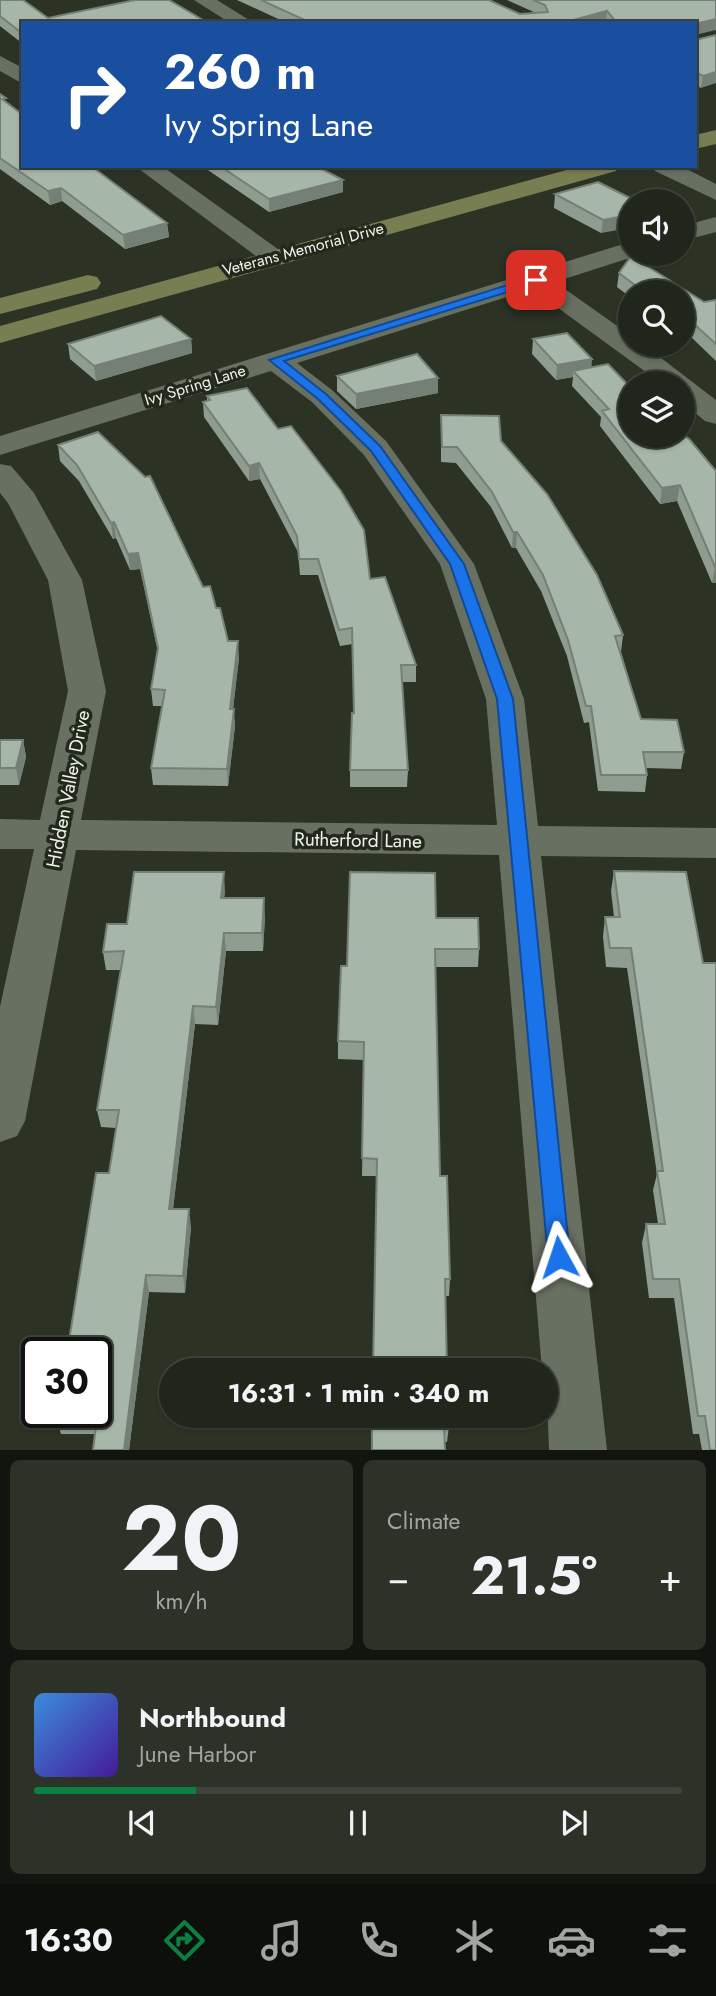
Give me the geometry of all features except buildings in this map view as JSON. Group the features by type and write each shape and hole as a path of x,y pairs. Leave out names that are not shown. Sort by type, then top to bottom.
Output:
{"main road":[{"path":"697,142 716,137"},
{"name":"Veterans Memorial Drive","path":"222,246 512,168"},
{"name":"Veterans Memorial Drive","path":"0,335 601,168"},
{"path":"0,306 117,275"}],"street":[{"path":"204,0 241,21"},
{"path":"0,62 21,77"},
{"path":"149,168 273,257"},
{"path":"667,168 716,193"},
{"path":"695,230 716,224"},
{"name":"Ivy Spring Lane","path":"0,446 618,254"},
{"path":"536,280 662,371"},
{"path":"275,360 322,396 375,448 457,564 505,699 578,1450"},
{"path":"695,397 716,415"},
{"name":"Hidden Valley Drive","path":"0,473 23,500 65,580 87,691 0,1121"},
{"name":"Rutherford Lane","path":"0,834 519,842 716,842"}],"route":[{"path":"536,280 275,360 322,396 375,448 457,564 505,699 559,1257"}]}
